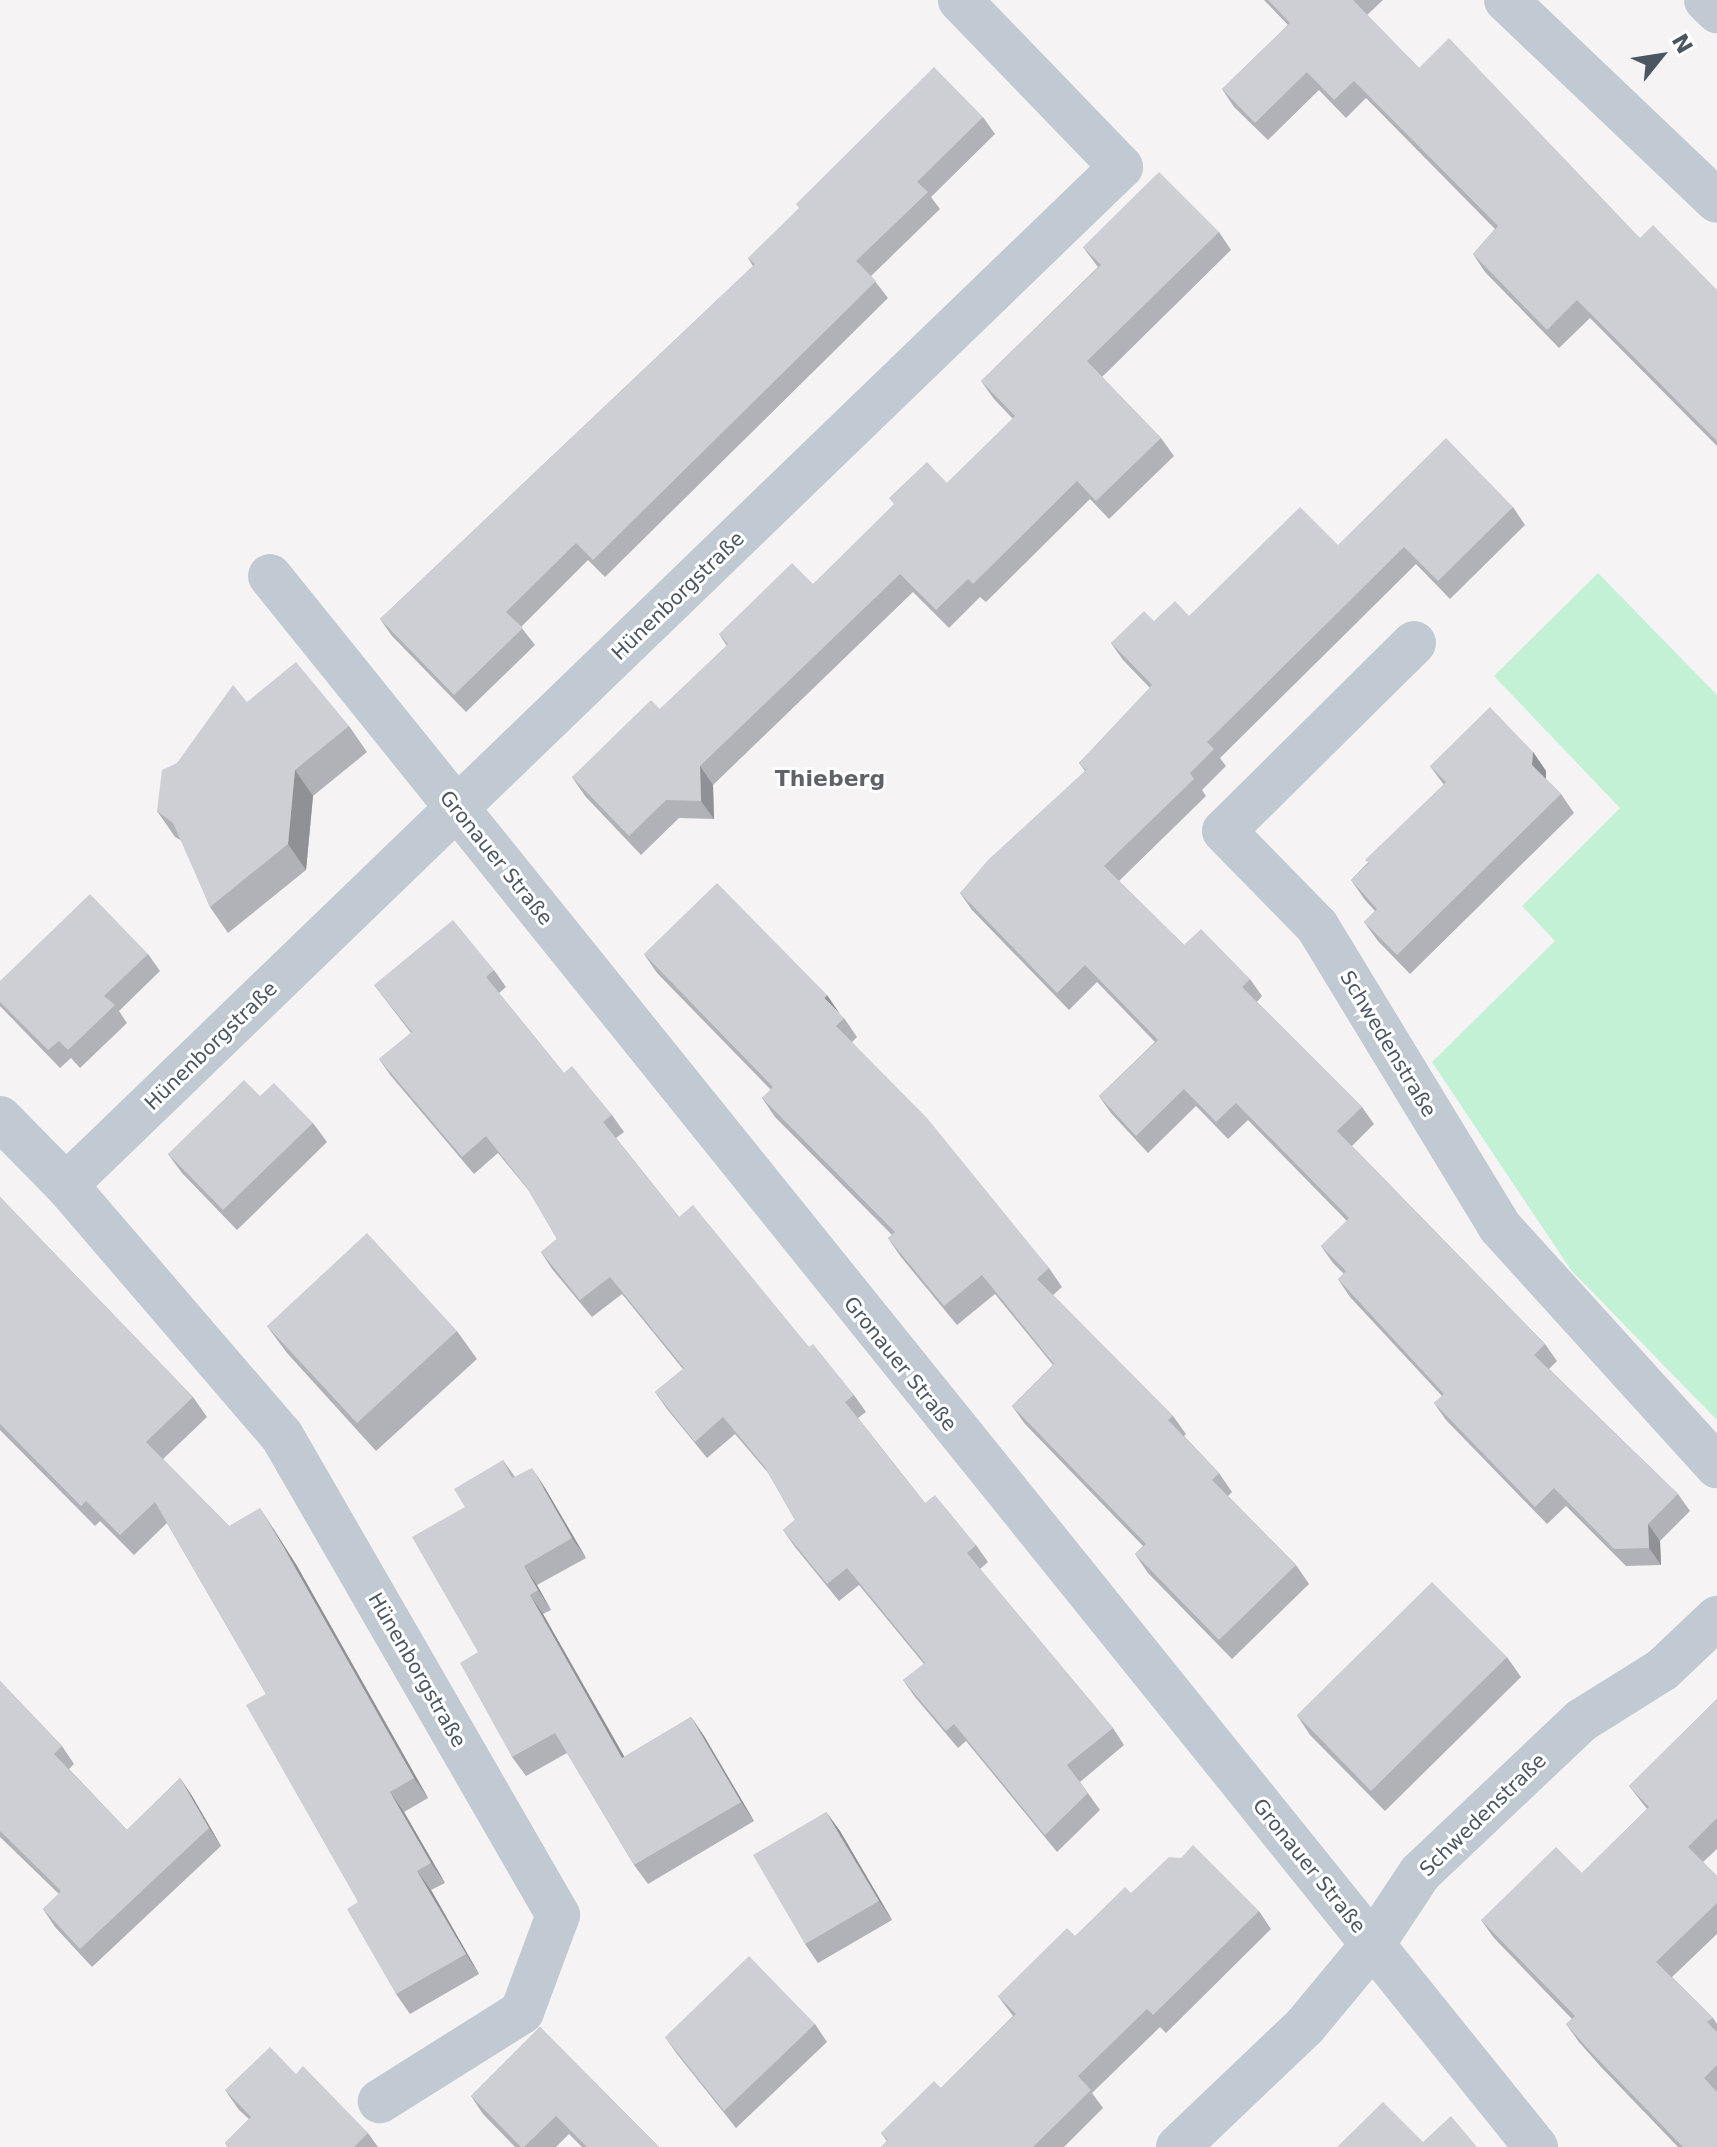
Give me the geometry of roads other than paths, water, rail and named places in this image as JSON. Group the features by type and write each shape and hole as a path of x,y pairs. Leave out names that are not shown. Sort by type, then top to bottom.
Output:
{"street":[{"name":"Hünenborgstraße","path":"66,1185 1121,167 960,0"},
{"path":"1506,0 1717,201"},
{"path":"1706,0 1717,11"},
{"name":"Gronauer Straße","path":"270,576 1536,2147"},
{"name":"Schwedenstraße","path":"1414,643 1224,831 1317,926 1500,1227 1717,1466"},
{"name":"Hünenborgstraße","path":"0,1118 66,1185 282,1436 558,1915 522,2012 380,2101"},
{"name":"Schwedenstraße","path":"1178,2147 1305,2026 1373,1944 1431,1862 1582,1720 1662,1670 1717,1618"}],"district":[{"name":"Thieberg","path":"830,779"}]}
